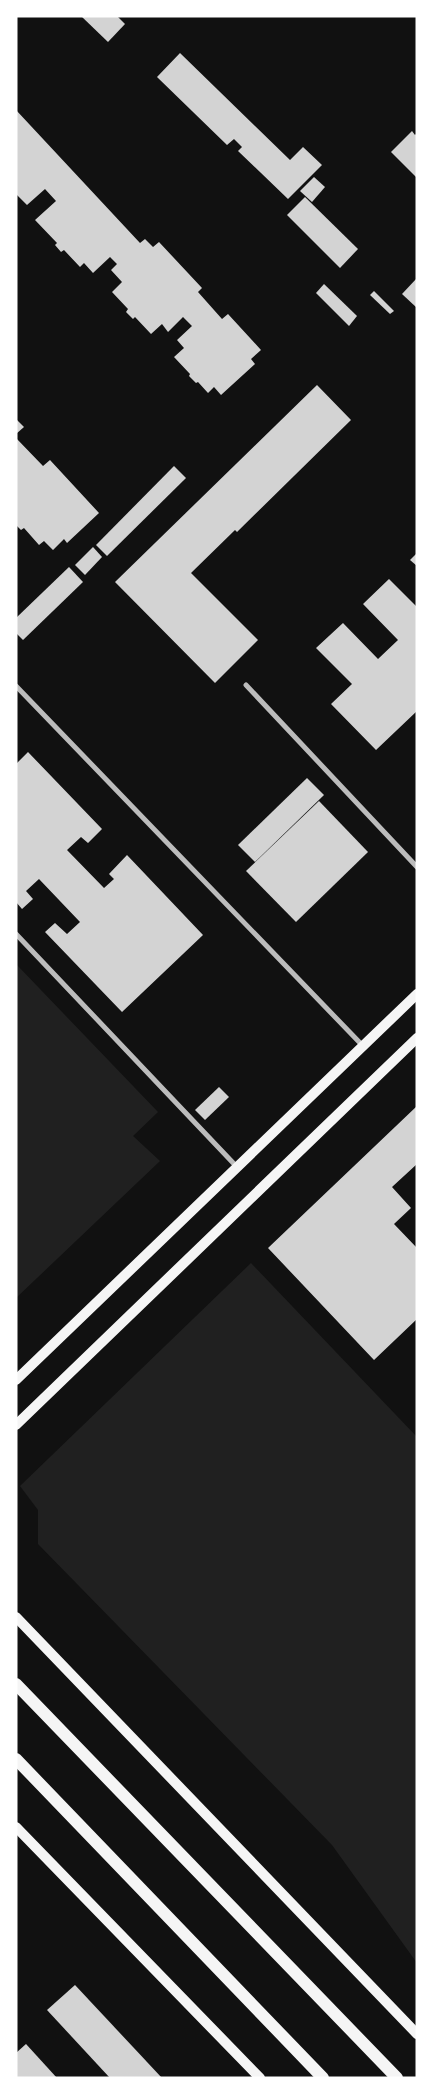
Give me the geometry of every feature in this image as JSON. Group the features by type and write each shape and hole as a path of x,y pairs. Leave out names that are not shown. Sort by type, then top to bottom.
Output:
{"main road":[{"path":"16,1380 417,994"},
{"path":"16,1425 417,1038"},
{"path":"16,1617 417,2034"},
{"path":"16,1684 397,2078"},
{"path":"16,1759 323,2078"},
{"path":"16,1827 260,2078"}],"street":[{"path":"246,685 417,867"},
{"path":"16,686 363,1046"},
{"path":"16,934 237,1167"}],"shaded area":[{"path":"16,964 158,1112 133,1136 160,1161 16,1298"},
{"path":"251,1263 417,1437 417,1963 332,1845 38,1544 38,1510 20,1486"}],"building":[{"path":"81,16 117,16 125,24 108,42"},
{"path":"180,53 290,160 303,147 322,165 288,199 238,151 242,147 234,139 227,145 157,77"},
{"path":"16,110 140,243 145,239 153,247 159,242 202,288 198,292 222,319 228,314 261,350 251,359 255,364 221,395 214,387 208,393 198,382 196,383 189,376 190,374 174,357 184,348 177,340 192,326 183,317 168,332 162,324 151,334 135,317 133,319 126,312 128,309 112,292 122,282 111,270 117,264 110,257 93,273 84,263 80,267 64,250 61,252 55,245 57,243 35,220 56,201 45,189 27,205 16,194"},
{"path":"412,131 415,135 417,133 417,178 391,152"},
{"path":"314,177 325,187 312,202 300,191"},
{"path":"305,197 358,249 340,268 287,215"},
{"path":"417,278 417,308 402,294"},
{"path":"324,284 357,316 349,326 316,293"},
{"path":"374,291 394,311 390,314 370,295"},
{"path":"317,385 351,420 237,532 235,530 191,573 258,640 215,683 115,582"},
{"path":"16,419 24,427 16,434"},
{"path":"16,438 43,466 50,460 99,513 67,543 64,539 53,550 44,541 39,545 24,528 21,530 16,525"},
{"path":"174,466 186,478 107,556 96,545"},
{"path":"93,547 102,557 85,575 75,565"},
{"path":"417,553 417,566 410,560"},
{"path":"69,567 83,582 23,640 16,633 16,618"},
{"path":"389,579 417,607 417,711 376,750 331,704 352,684 316,648 343,623 378,659 398,640 363,604"},
{"path":"28,752 102,829 88,843 81,837 67,850 104,888 114,879 109,874 127,855 203,935 122,1012 45,932 55,923 67,934 80,922 39,879 26,891 33,899 22,909 16,902 16,764"},
{"path":"307,778 324,795 255,862 238,845"},
{"path":"319,801 368,852 296,922 246,871"},
{"path":"219,1087 229,1097 205,1120 195,1110"},
{"path":"417,1106 417,1164 392,1187 411,1208 394,1224 417,1248 417,1319 374,1360 268,1248"},
{"path":"75,1985 162,2078 110,2078 47,2010"},
{"path":"26,2044 57,2078 16,2078 16,2053"}]}
